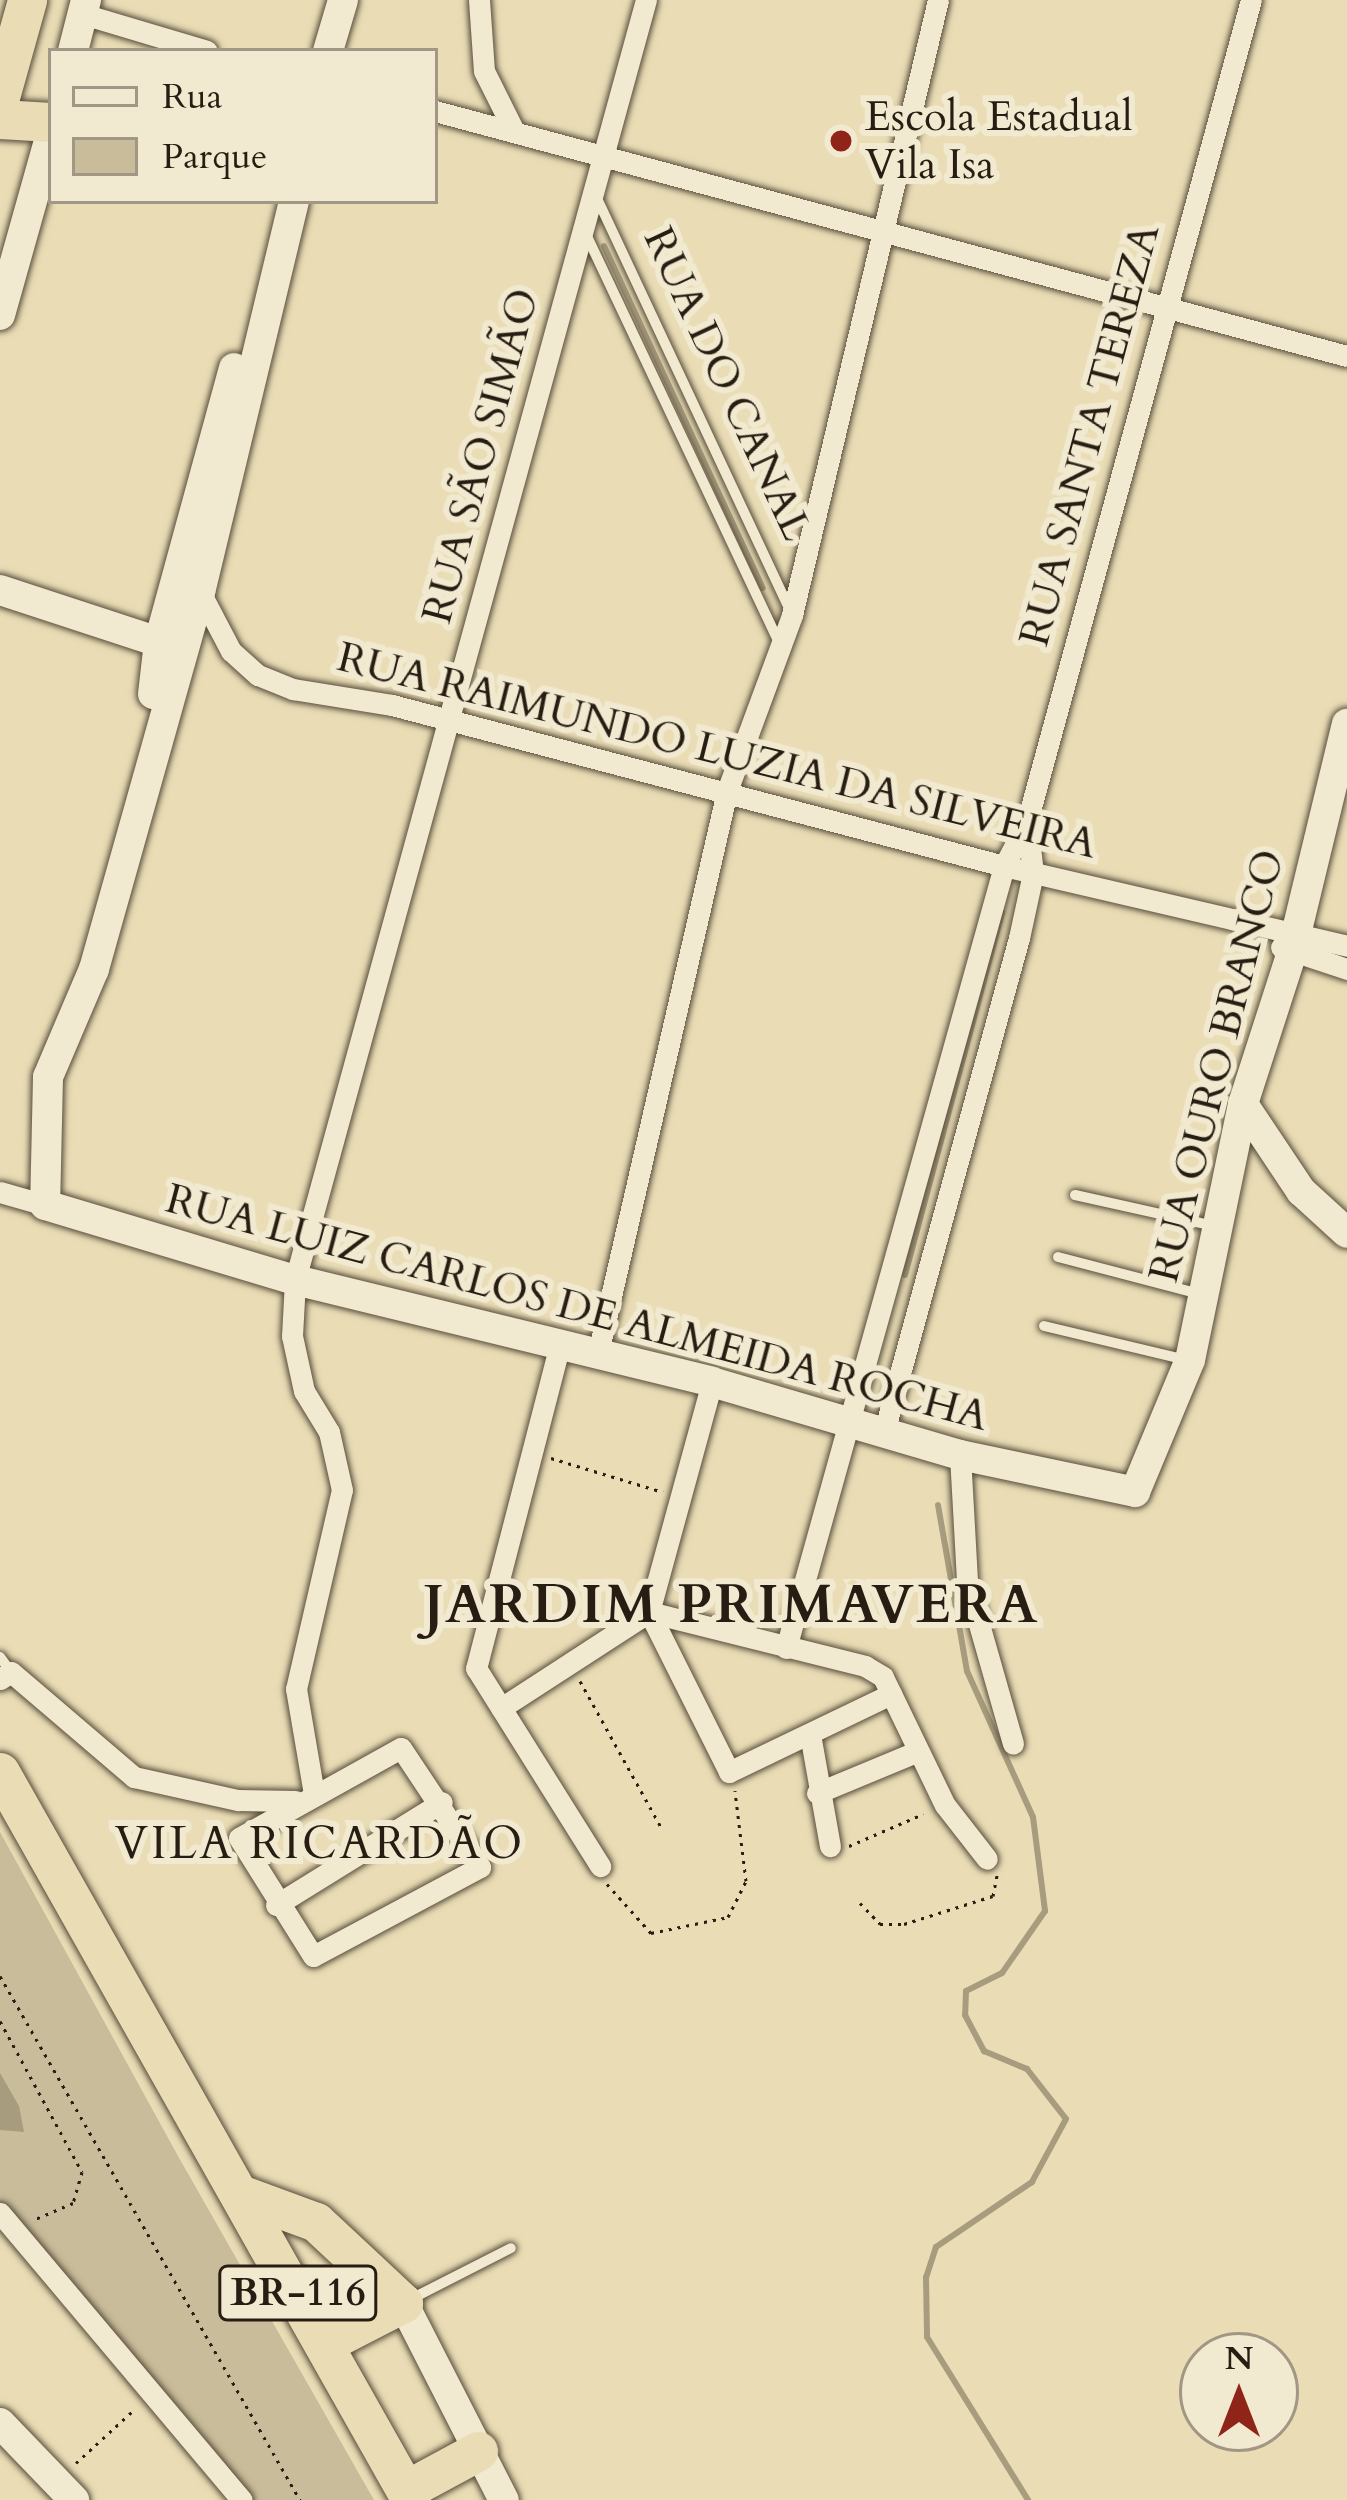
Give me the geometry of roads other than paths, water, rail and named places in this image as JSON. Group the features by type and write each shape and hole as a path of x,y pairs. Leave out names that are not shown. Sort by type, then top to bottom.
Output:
{"highway":[{"path":"0,97 27,0"},
{"path":"0,119 48,122"},
{"name":"BR-116","path":"0,1772 328,2342 408,2495"},
{"path":"240,2194 316,2222 403,2303 328,2342"},
{"path":"408,2495 478,2451"}],"street":[{"path":"329,48 343,0"},
{"path":"479,0 484,71 512,129"},
{"name":"RUA SÃO SIMÃO","path":"308,1798 296,1690 342,1490 329,1432 304,1390 292,1336 295,1280 451,722 583,227 598,154 646,0"},
{"path":"598,1352 727,790 792,615 938,0"},
{"name":"RUA SANTA TEREZA","path":"786,1648 1004,866 1027,822 1251,0"},
{"path":"74,48 84,7 199,48"},
{"path":"438,112 1347,356"},
{"path":"0,315 48,145"},
{"path":"45,1204 48,1077 94,969 200,592 293,204"},
{"path":"140,801 159,642 239,349 293,204"},
{"path":"0,590 159,642"},
{"name":"RUA RAIMUNDO LUZIA DA SILVEIRA","path":"200,592 231,651 258,676 727,790 1294,943"},
{"name":"RUA OURO BRANCO","path":"1135,1492 1190,1360 1214,1226 1243,1104 1294,943 1347,724"},
{"name":"RUA SANTA TEREZA","path":"884,1432 1033,874 1027,822"},
{"path":"1294,943 1347,946"},
{"path":"1294,943 1347,969"},
{"path":"1243,1104 1301,1191 1347,1233"},
{"name":"RUA LUIZ CARLOS DE ALMEIDA ROCHA","path":"0,1192 295,1280 598,1352 960,1455 1135,1492"},
{"path":"560,1345 476,1667 600,1867"},
{"path":"712,1382 676,1496 649,1612 729,1772 892,1694"},
{"path":"960,1455 967,1582 1013,1744"},
{"path":"501,1708 649,1612 866,1666 892,1694 916,1752 987,1859"},
{"path":"4,1669 134,1777 238,1800 308,1798"},
{"path":"810,1734 830,1846"},
{"path":"401,1748 481,1864 318,1957 276,1906 239,1838 308,1798 401,1748"},
{"path":"817,1793 916,1752"},
{"path":"276,1906 442,1802"},
{"path":"4,2217 242,2500"},
{"path":"403,2303 504,2500"},
{"path":"0,2423 66,2490"}],"lane":[{"name":"RUA DO CANAL","path":"591,186 792,615"},
{"name":"RUA DO CANAL","path":"583,227 781,648"},
{"path":"1075,1195 1214,1226"},
{"path":"1058,1257 1200,1294"},
{"path":"1044,1326 1190,1360"},
{"path":"403,2303 511,2248"}],"waterway":[{"path":"604,246 763,588"},
{"path":"905,1275 1002,912"},
{"path":"938,1505 967,1671 1033,1817 1045,1911 1002,1973 966,1991 965,2015 984,2051 1027,2069 1066,2119 1032,2182 936,2247 926,2277 927,2337 1028,2500"}],"place":[{"name":"Escola Estadual Vila Isa","path":"841,141"}],"district":[{"name":"JARDIM PRIMAVERA","path":"732,1606"},
{"name":"VILA RICARDÃO","path":"320,1844"}]}
